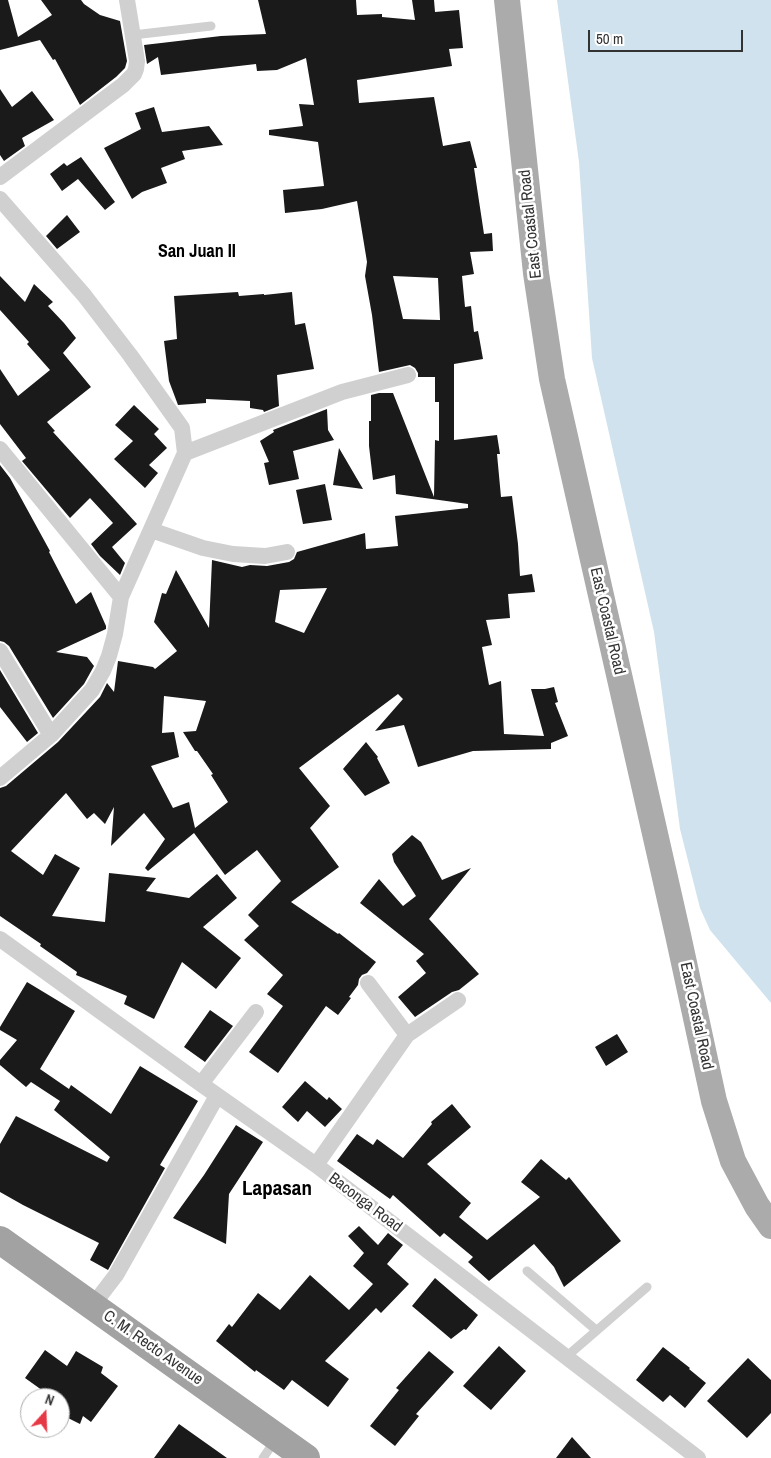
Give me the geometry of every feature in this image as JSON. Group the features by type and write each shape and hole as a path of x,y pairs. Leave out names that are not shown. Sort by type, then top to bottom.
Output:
{"highway":[{"name":"C. M. Recto Avenue","path":"0,1240 93,1305 270,1447 306,1458"}],"main road":[{"name":"East Coastal Road","path":"508,0 536,273 552,379 714,1101 733,1161 757,1206 771,1226"}],"street":[{"path":"0,177 130,79 136,69 137,61 127,0"},
{"path":"0,199 84,295 130,355 182,428 185,453 121,597 113,641 103,672 92,690 52,735 0,778"},
{"path":"185,453 342,392 408,375"},
{"path":"0,450 121,597"},
{"path":"151,530 203,548 233,554 266,556 287,552"},
{"path":"0,651 52,735"},
{"name":"Baconga Road","path":"0,939 316,1165 698,1458"},
{"path":"368,983 407,1036"},
{"path":"316,1165 407,1036 458,1000"},
{"path":"201,1084 256,1012"},
{"path":"93,1305 116,1275 217,1096"}],"lane":[{"path":"133,35 211,26"},
{"path":"527,1271 596,1330"},
{"path":"566,1356 647,1287"}],"water":[{"path":"557,0 771,0 771,1003 710,930 700,908 680,829 654,632 592,358 579,162"}],"building":[{"path":"0,0 8,0 18,37 52,15 41,0 81,0 100,15 120,21 127,61 125,68 80,105 55,59 53,60 40,40 0,50"},
{"path":"258,0 356,0 357,15 382,14 382,17 415,20 412,0 434,0 435,12 459,10 463,48 449,49 452,66 357,80 359,103 434,97 443,146 470,141 477,168 474,168 484,234 492,233 493,251 470,252 474,274 462,276 465,307 471,306 474,332 478,331 483,359 454,364 454,440 497,435 500,454 497,454 501,497 512,496 520,576 532,574 535,592 508,594 510,618 486,620 492,645 482,647 489,685 501,681 504,734 544,736 531,689 554,687 558,702 555,703 568,736 551,743 551,749 473,751 418,767 404,725 375,731 403,699 398,694 299,768 330,806 310,828 339,867 291,902 339,933 376,962 359,979 358,985 349,997 351,998 338,1015 326,1006 278,1073 249,1052 283,1006 267,994 283,975 244,940 259,926 248,915 281,881 257,850 225,875 194,833 148,871 145,868 165,839 144,813 111,846 114,807 105,824 94,813 87,819 66,793 11,851 43,875 55,854 80,868 52,916 105,922 109,873 156,878 146,891 189,898 217,874 237,898 203,927 241,958 216,989 182,962 154,1019 124,1004 127,996 76,975 77,972 40,946 41,944 0,916 0,788 6,786 58,742 100,697 107,683 114,692 118,661 153,667 155,669 177,651 154,622 162,593 166,594 176,570 209,628 212,560 242,567 250,565 267,566 289,562 294,559 297,552 365,533 366,549 398,546 395,516 468,508 468,504 396,494 395,475 373,480 369,446 371,395 393,393 434,497 435,440 439,441 439,402 435,402 435,377 418,377 415,368 410,365 379,372 365,276 367,262 357,201 322,209 285,213 283,190 324,186 318,142 269,135 269,130 303,126 299,104 314,105 306,58 277,70 257,71 256,64 161,75 158,57 147,64 144,45 221,36 266,34","holes":["393,276 438,278 440,320 403,319","327,588 304,633 275,622 280,590","164,696 206,701 196,731 183,732 213,774 211,775 228,802 195,828 189,802 173,808 151,766 179,757 174,732 162,733"]},
{"path":"0,89 12,107 32,91 54,120 22,138 25,146 4,161 0,155"},
{"path":"154,107 162,132 209,126 223,145 182,151 185,159 161,168 167,183 142,192 132,199 104,148 141,129 135,113"},
{"path":"81,157 115,202 105,210 78,179 62,191 50,174 64,163 67,166"},
{"path":"67,215 80,232 57,249 46,236"},
{"path":"0,276 25,302 34,284 53,302 48,306 76,338 63,353 91,387 47,422 55,431 53,432 137,524 112,547 125,563 120,575 100,556 91,544 113,523 90,498 70,518 22,461 26,458 0,424 0,369 18,396 50,370 27,344 29,342 0,310"},
{"path":"238,292 239,296 292,292 295,325 305,323 314,369 277,375 279,406 264,412 263,410 250,408 250,401 206,399 206,403 178,405 169,381 164,341 177,339 174,296"},
{"path":"134,405 159,429 154,434 167,448 149,465 158,473 145,488 114,459 133,441 115,425"},
{"path":"327,409 328,430 334,440 293,451 299,479 269,485 264,463 269,462 260,441 274,432 273,430"},
{"path":"339,448 363,489 333,485"},
{"path":"0,465 10,478 50,551 76,604 91,592 106,626 106,629 56,652 87,657 94,666 84,684 53,718 9,646 0,641"},
{"path":"325,484 332,520 303,524 296,490"},
{"path":"0,670 38,733 27,742 0,707"},
{"path":"366,742 378,757 390,783 365,796 343,769"},
{"path":"412,835 421,842 442,880 471,868 429,919 479,974 459,990 452,992 415,1017 398,997 426,973 416,961 424,954 360,903 379,879 403,906 416,896 394,862 392,854"},
{"path":"27,982 75,1011 40,1069 69,1089 71,1085 111,1114 140,1066 198,1101 160,1165 165,1168 108,1270 90,1260 99,1243 0,1192 0,1144 16,1116 107,1162 110,1157 54,1110 60,1101 31,1082 26,1087 0,1065 0,1060 17,1040 0,1030 0,1027"},
{"path":"210,1010 233,1026 205,1062 184,1047"},
{"path":"617,1034 628,1052 606,1066 595,1047"},
{"path":"305,1081 327,1100 329,1097 342,1109 325,1127 307,1111 298,1122 282,1107"},
{"path":"452,1104 471,1127 427,1164 471,1203 459,1217 487,1240 540,1197 521,1182 541,1159 566,1180 569,1177 621,1241 564,1287 554,1267 534,1244 489,1281 468,1262 473,1257 444,1233 440,1237 393,1195 390,1199 337,1161 357,1134 373,1145 377,1139 403,1158 432,1124 431,1122"},
{"path":"236,1125 263,1142 229,1194 226,1244 173,1218 204,1175"},
{"path":"359,1226 378,1245 388,1233 403,1245 387,1264 409,1284 381,1313 376,1308 325,1361 349,1379 328,1407 292,1380 284,1390 256,1370 255,1372 216,1341 229,1324 232,1327 258,1293 280,1310 310,1275 349,1310 373,1284 353,1266 364,1253 348,1236"},
{"path":"435,1278 478,1315 466,1330 464,1329 451,1339 412,1306"},
{"path":"499,1346 526,1371 491,1410 463,1386"},
{"path":"663,1347 706,1383 685,1408 670,1395 663,1402 636,1380"},
{"path":"45,1350 67,1366 76,1351 103,1367 101,1373 118,1386 91,1422 83,1416 80,1424 70,1419 70,1388 39,1388 25,1378"},
{"path":"429,1351 454,1372 416,1414 419,1416 395,1446 370,1426 399,1390 396,1388"},
{"path":"748,1358 771,1380 771,1413 747,1438 707,1401"},
{"path":"179,1424 227,1458 154,1458"},
{"path":"572,1437 591,1458 556,1458"}],"district":[{"name":"San Juan II","path":"197,252"},
{"name":"Lapasan","path":"277,1189"}]}
